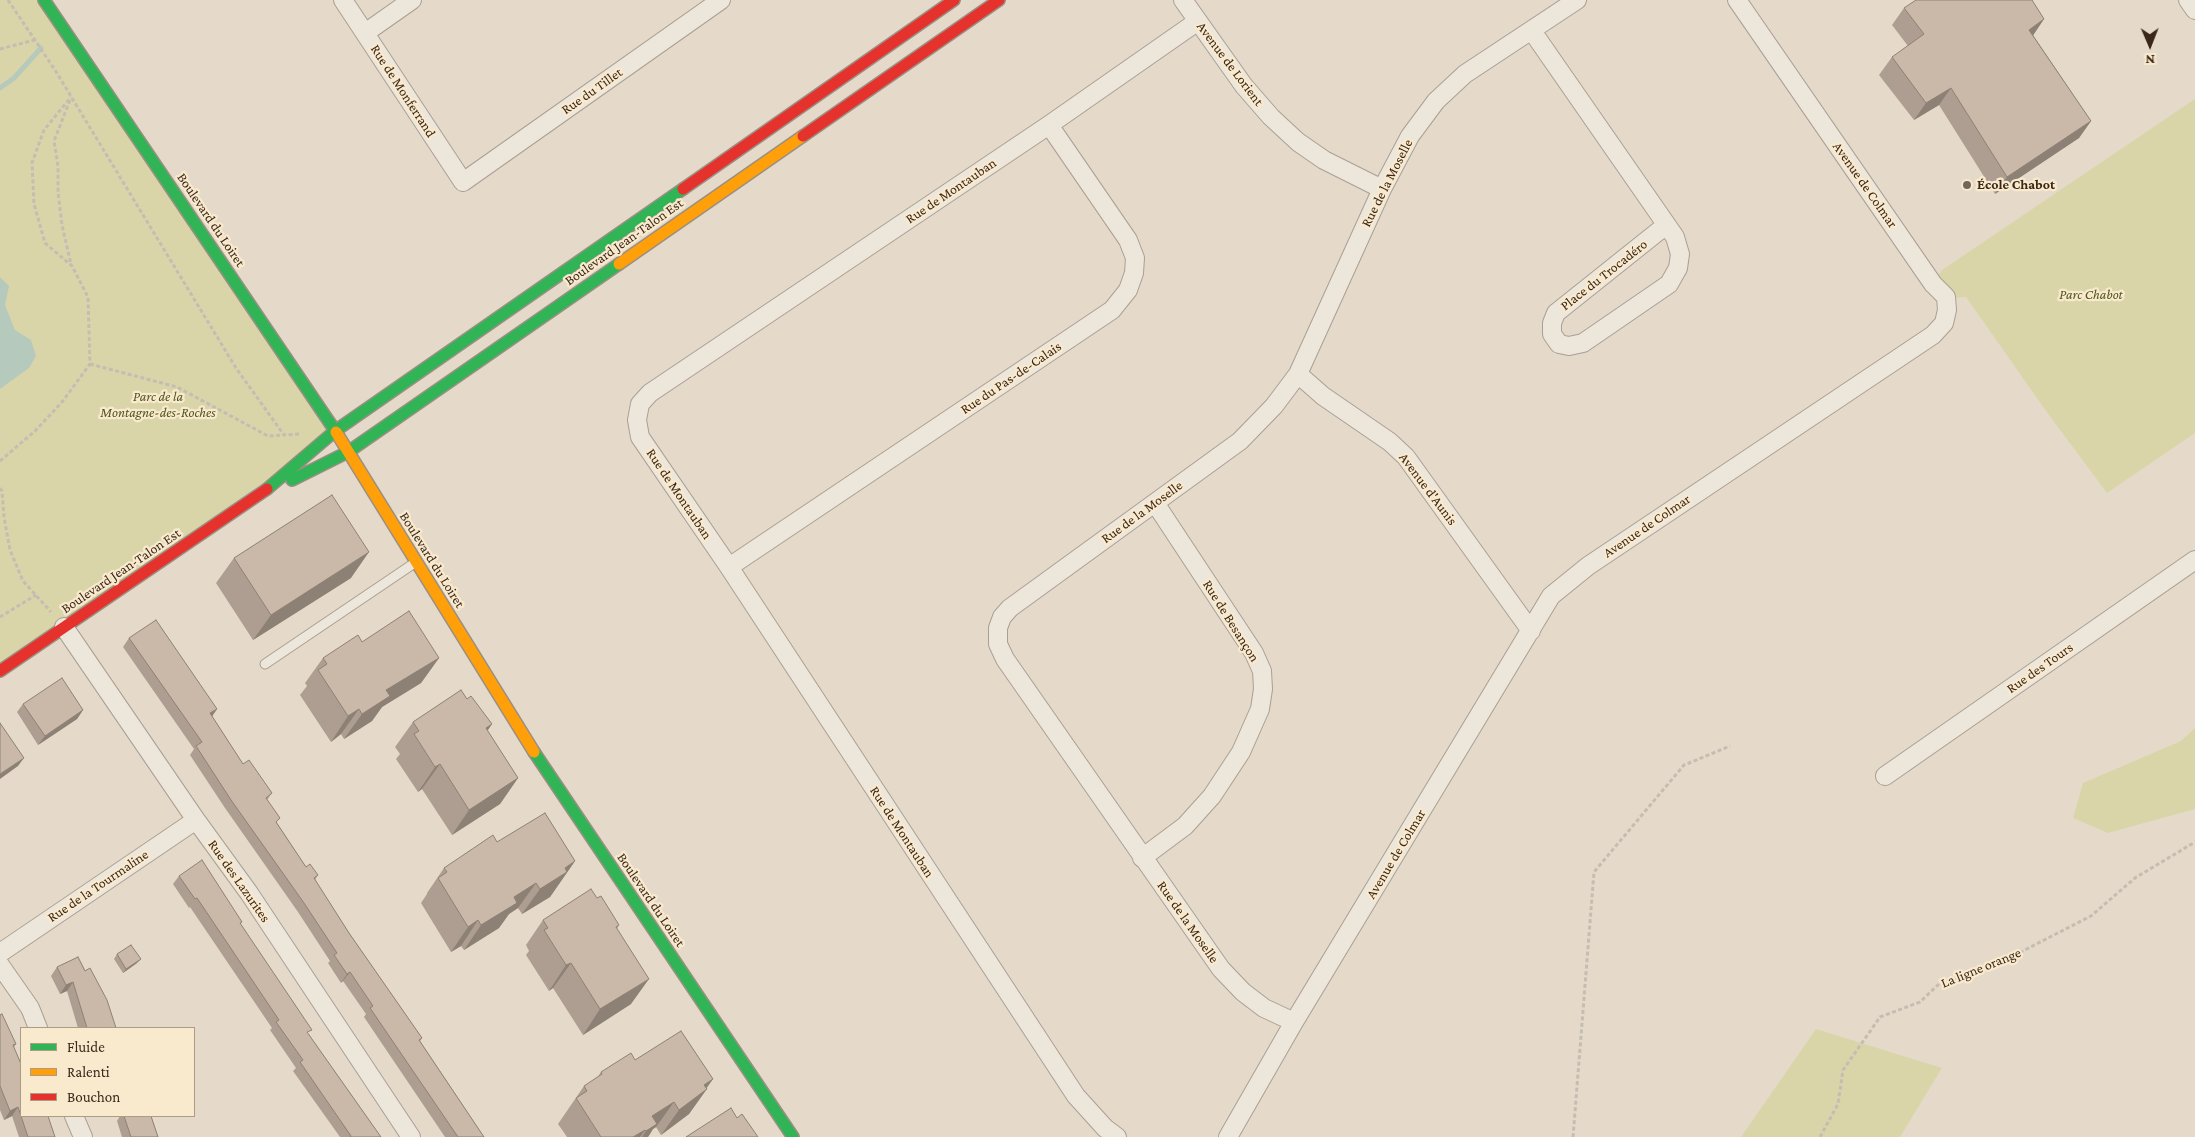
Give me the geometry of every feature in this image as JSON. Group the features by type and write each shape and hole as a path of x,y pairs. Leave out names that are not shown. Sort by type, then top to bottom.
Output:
{"street":[{"name":"Boulevard du Loiret","path":"44,0 335,431 522,734 793,1137"},
{"name":"Rue de Monferrand","path":"343,0 463,182"},
{"path":"365,33 412,0"},
{"name":"Rue du Tillet","path":"463,182 721,0"},
{"name":"Boulevard Jean-Talon Est","path":"0,671 259,496 335,431 954,0"},
{"name":"Boulevard Jean-Talon Est","path":"259,496 348,452 999,0"},
{"name":"Avenue de Lorient","path":"1183,0 1244,86 1271,117 1324,160 1382,189"},
{"name":"Rue de la Moselle","path":"1294,1022 1264,1008 1243,992 1221,969 1005,659 998,644 998,628 1002,617 1010,608 1240,441 1274,406 1298,374 1382,189 1410,136 1436,102 1465,74 1577,0"},
{"name":"Avenue de Colmar","path":"1228,1137 1294,1022 1551,596 1588,566 1933,335 1944,323 1947,310 1946,297 1933,284 1737,0"},
{"path":"2188,0 2195,10"},
{"name":"Rue de Montauban","path":"1117,1137 1105,1128 1076,1096 729,567 640,437 637,420 640,404 650,393 1049,125 1198,21"},
{"name":"Place du Trocadéro","path":"1532,31 1674,237 1680,254 1678,268 1669,284 1583,343 1569,346 1559,344 1552,334 1552,323 1556,313 1665,226"},
{"name":"Rue du Pas-de-Calais","path":"729,567 1112,310 1128,290 1134,274 1135,258 1128,240 1049,125"},
{"name":"Avenue d'Aunis","path":"1298,374 1323,396 1390,442 1406,457 1531,631"},
{"name":"Rue de Besançon","path":"1142,858 1185,826 1212,796 1241,752 1260,709 1263,689 1262,671 1254,653 1155,503"},
{"name":"Rue des Tours","path":"1885,776 2195,560"},
{"name":"Rue des Lazurites","path":"64,626 196,820 249,893 411,1137"},
{"name":"Rue de la Tourmaline","path":"0,953 196,820"},
{"path":"0,965 30,1008 38,1027"},
{"path":"74,1117 83,1137"}],"lane":[{"path":"265,664 416,562"}],"path":[{"path":"8,0 55,70 236,368 284,435"},
{"path":"0,49 34,38"},
{"path":"34,38 55,70"},
{"path":"71,97 44,130 32,162 34,204 45,243 72,266"},
{"path":"0,461 35,431 62,402 90,364 88,297 72,266 62,224 58,192 58,166 54,141 71,97"},
{"path":"90,364 176,387 268,436 301,434"},
{"path":"0,488 2,490 10,550 23,581 64,626"},
{"path":"0,617 36,595"},
{"path":"1573,1137 1594,872 1684,765 1730,746"},
{"name":"La ligne orange","path":"1820,1137 1838,1104 1843,1070 1880,1017 1920,1002 1940,983 1968,976 2091,916 2135,878 2195,842"}],"green space":[{"name":"Parc de la Montagne-des-Roches","path":"0,0 44,0 335,431 0,671"},
{"name":"Parc Chabot","path":"2195,99 2195,433 2107,493 2046,411 1966,297 1946,298 1933,284 1942,270"},
{"path":"2195,728 2195,809 2108,833 2073,818 2083,783 2181,741"},
{"path":"1816,1029 1942,1068 1900,1137 1741,1137"}],"shaded area":[{"path":"0,277 9,286 5,305 15,330 31,340 36,356 29,368 0,389"}],"building":[{"path":"1916,0 2032,0 2044,19 2029,30 2091,121 2007,177 1951,88 1926,103 1892,57 1924,34 1904,8"},
{"path":"332,495 369,552 271,615 234,558"},
{"path":"409,611 439,658 386,690 390,696 362,714 359,709 348,716 318,670 327,664 323,658 358,635 362,642"},
{"path":"156,620 217,709 210,713 243,764 249,760 272,793 266,798 280,818 276,822 306,867 310,864 318,875 314,878 349,933 422,1038 419,1040 484,1137 458,1137 370,1008 373,1006 350,972 347,974 334,955 337,953 304,903 231,800 196,746 202,742 129,638"},
{"path":"62,678 83,710 45,736 23,704"},
{"path":"461,690 467,699 471,696 492,724 486,728 518,778 469,810 440,764 435,767 414,734 419,731 413,722"},
{"path":"0,723 24,758 0,774"},
{"path":"545,813 575,861 565,868 567,872 540,889 536,883 514,897 517,903 481,925 478,920 468,927 438,878 447,872 444,868 493,835 497,842"},
{"path":"202,860 242,922 240,923 312,1030 307,1032 381,1137 350,1137 300,1062 303,1060 276,1022 279,1020 197,898 195,899 179,876"},
{"path":"591,889 597,898 601,896 619,925 616,927 649,979 600,1009 571,963 566,965 544,930 548,928 543,920"},
{"path":"131,945 141,959 126,969 117,954"},
{"path":"78,957 85,971 90,968 107,1000 116,1027 87,1027 73,982 66,985 57,967"},
{"path":"2,1014 16,1044 13,1045 20,1062 20,1113 18,1107 10,1111 0,1086 0,1015"},
{"path":"681,1031 713,1079 704,1085 707,1089 679,1110 674,1102 652,1116 657,1124 633,1137 601,1137 576,1098 587,1091 584,1086 602,1074 601,1072 631,1053 635,1060"},
{"path":"731,1108 737,1118 742,1114 758,1137 686,1137"},
{"path":"21,1117 48,1117 55,1137 28,1137"},
{"path":"124,1117 151,1117 158,1137 131,1137"}],"waterway":[{"path":"0,88 14,78 41,48"}],"traffic: fast":[{"path":"44,0 336,432"},
{"path":"267,489 335,431 683,189"},
{"path":"292,480 348,452 619,264"},
{"path":"534,752 793,1137"}],"traffic: slow":[{"path":"619,264 803,136"},
{"path":"336,432 534,752"}],"traffic: jam":[{"path":"683,189 954,0"},
{"path":"803,136 999,0"},
{"path":"0,671 267,489"}],"place":[{"name":"École Chabot","path":"1967,185"}]}
